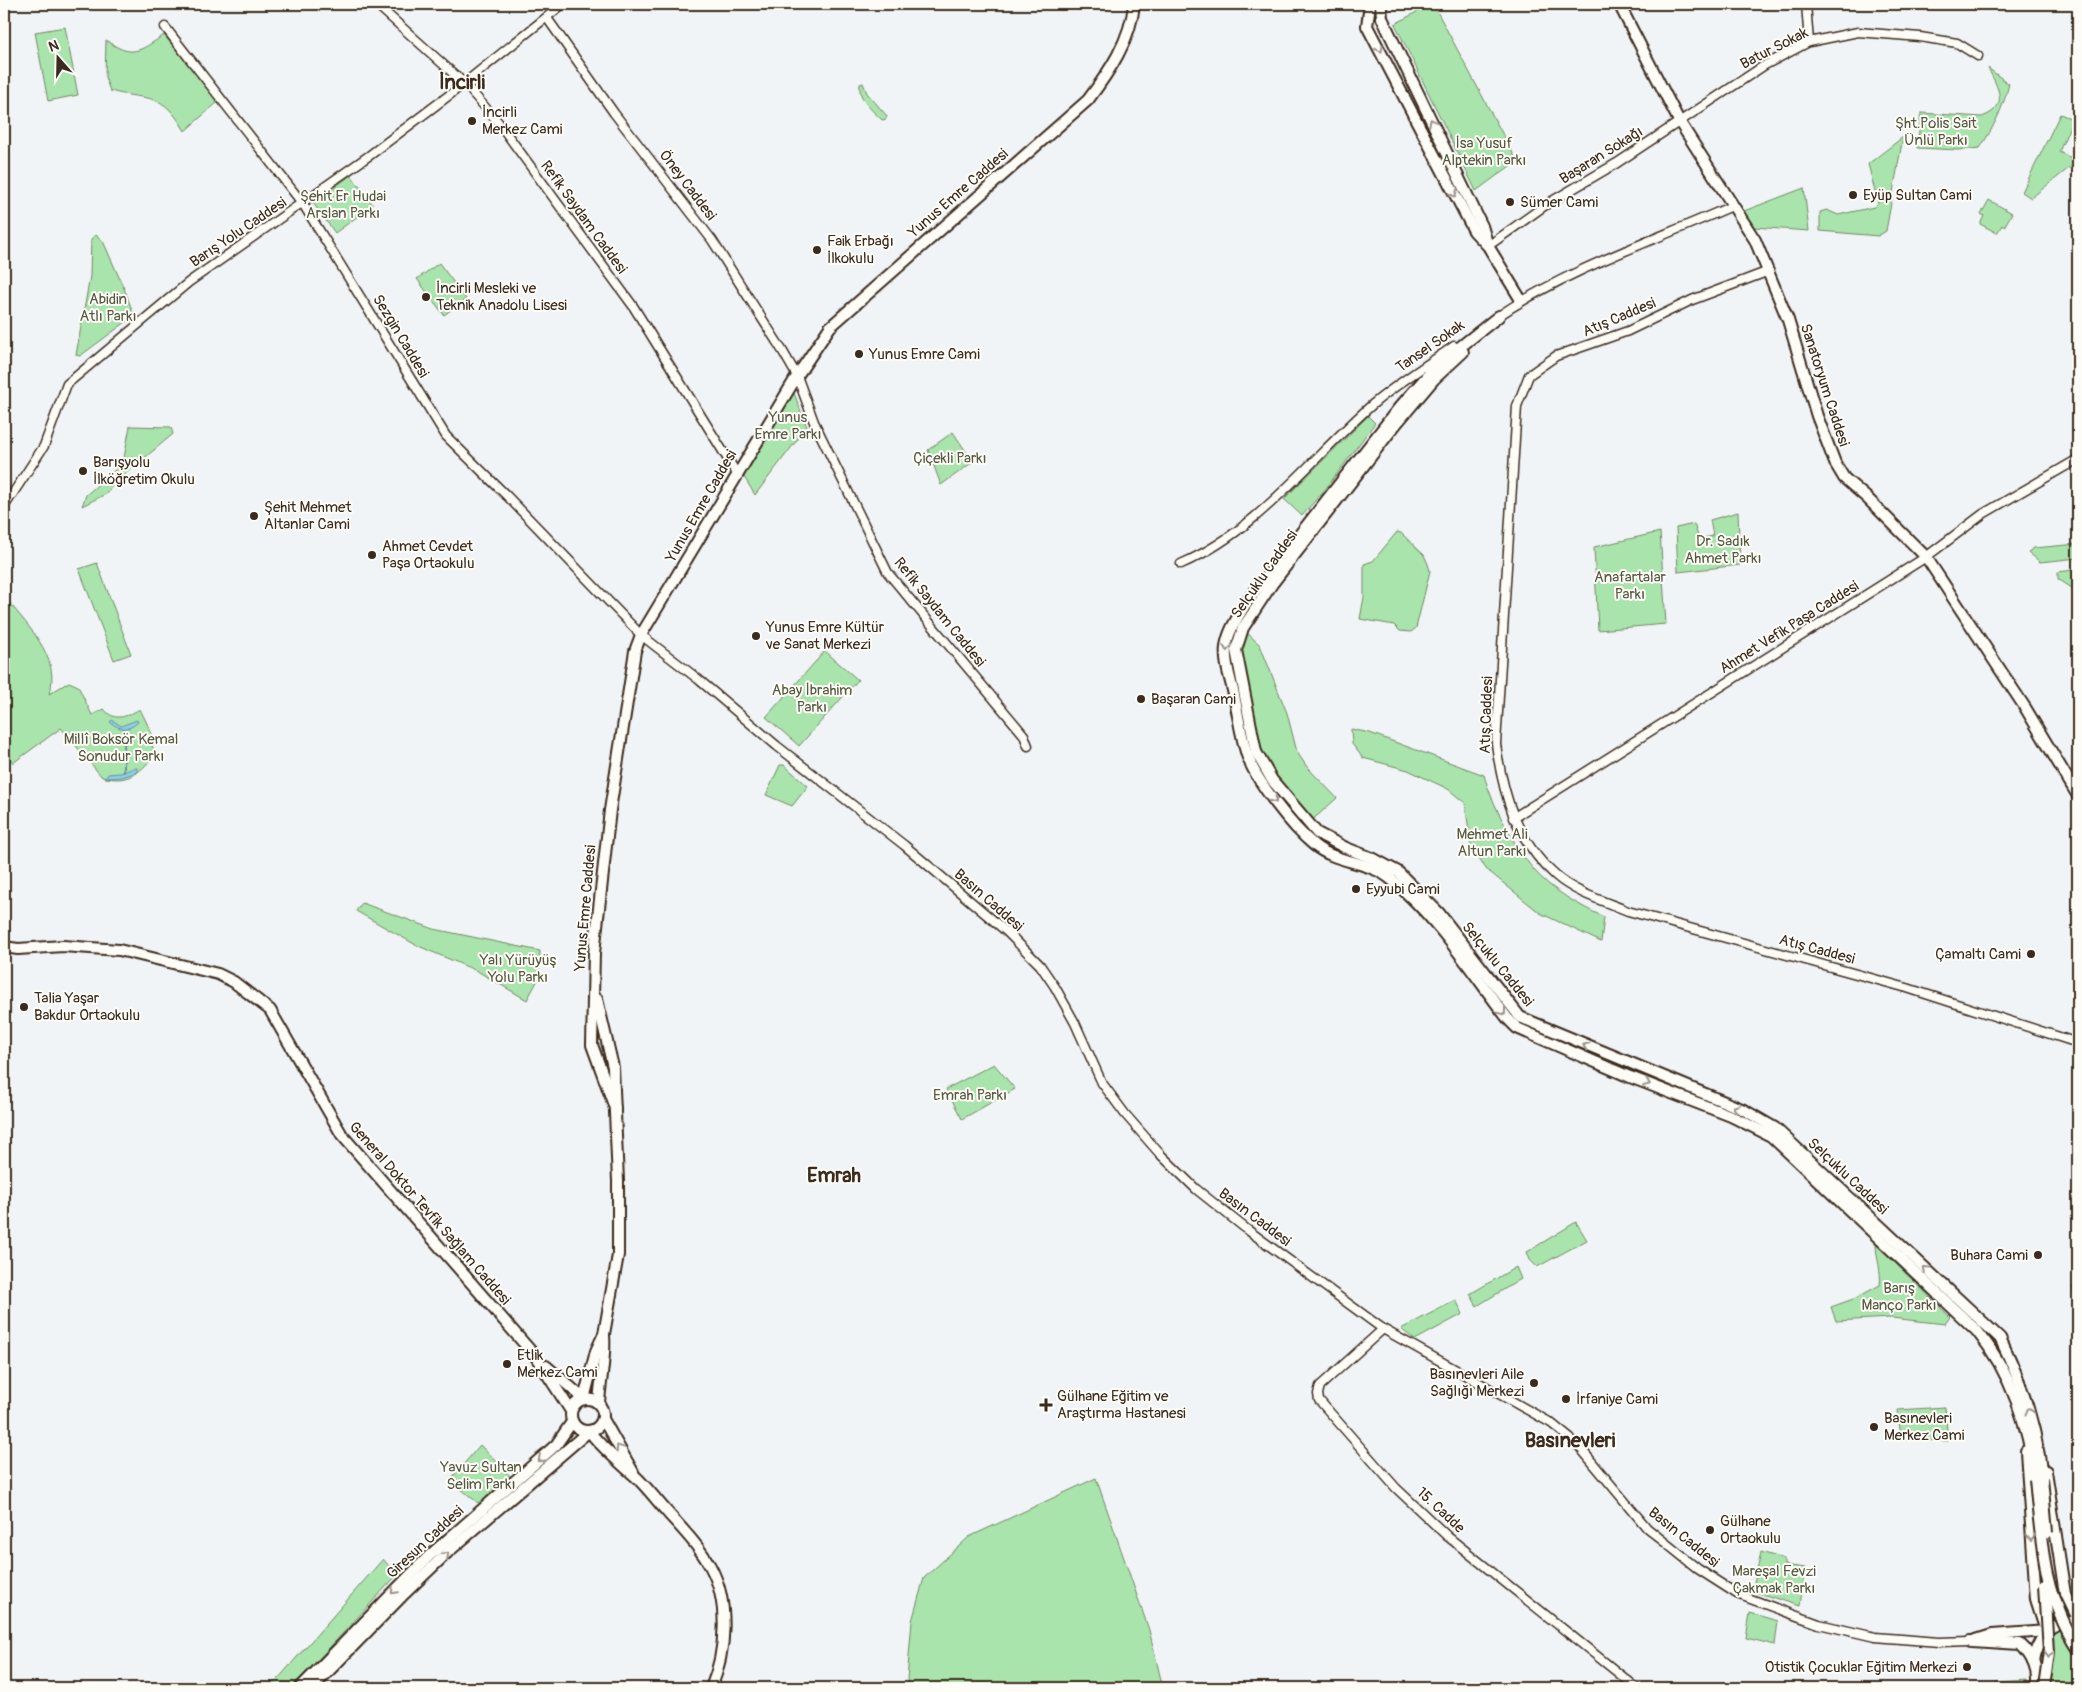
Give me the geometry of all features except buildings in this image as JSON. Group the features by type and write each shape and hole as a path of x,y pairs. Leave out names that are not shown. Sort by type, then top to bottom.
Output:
{"main road":[{"name":"Yunus Emre Caddesi","path":"615,1108 597,1063 592,1038 597,917 610,810 635,650 640,635 676,579 797,376 830,327 1088,100 1108,74 1124,41 1134,4"},
{"path":"1370,4 1368,26 1474,231 1488,246 1521,300"},
{"path":"1381,4 1382,18 1482,226 1488,246"},
{"name":"Sanatoryum Caddesi","path":"1619,4 1680,121 1755,240 1788,320 1817,416 1835,463 1844,478 1867,498 1926,557 2026,709 2078,796"},
{"name":"Selçuklu Caddesi","path":"1499,316 1435,367 1261,600 1237,641 1237,660 1251,729 1261,763 1292,806 1317,833 1398,872 1439,914 1520,1017 1744,1110 1782,1135 2000,1338 2014,1365 2028,1405 2039,1458"},
{"name":"Selçuklu Caddesi","path":"1393,422 1246,603 1228,636 1226,659 1247,754 1261,784 1314,846 1334,858 1362,864 1391,878 1438,925 1508,1019 1518,1028 1630,1077 1731,1116 1771,1136 1977,1332 1993,1352 2014,1395 2026,1436"},
{"name":"General Doktor Tevfik Sağlam Caddesi","path":"4,947 18,949 63,946 119,950 218,974 252,995 270,1010 342,1135 536,1357 572,1416"},
{"path":"4,952 18,949"},
{"name":"Yunus Emre Caddesi","path":"594,981 612,1062 615,1108 618,1255 604,1334"},
{"path":"592,1038 599,1035 606,1038"},
{"path":"597,1063 605,1066 612,1062"},
{"path":"603,1419 598,1427 589,1431 579,1429 572,1416 576,1403 584,1399 596,1351 604,1334"},
{"path":"604,1334 606,1351 601,1375 599,1404 603,1419 636,1477"},
{"path":"536,1357 584,1399 599,1404"},
{"name":"Giresun Caddesi","path":"300,1688 429,1556 556,1445 572,1416"},
{"path":"589,1431 613,1459 636,1477 699,1548 712,1568 717,1583 723,1628 717,1669 711,1688"},
{"name":"Giresun Caddesi","path":"312,1688 448,1552 589,1431"},
{"path":"2026,1436 2038,1479 2052,1574 2062,1606 2078,1638"},
{"path":"2026,1436 2036,1598 2047,1632"},
{"path":"2039,1458 2038,1479 2049,1652 2044,1688"},
{"path":"2033,1662 2038,1644 2047,1632 2065,1622 2078,1620 2064,1591 2046,1472 2039,1458"},
{"path":"2045,1571 2063,1623 2078,1649"},
{"path":"2036,1598 2043,1604 2050,1603 2058,1601 2064,1591"},
{"path":"1970,1642 1992,1635 2047,1632"},
{"path":"1970,1642 2020,1644 2029,1652 2033,1662 2037,1676 2036,1688"},
{"path":"2037,1676 2048,1688"}],"street":[{"name":"Refik Saydam Caddesi","path":"376,4 464,83 498,122 633,306 737,474"},
{"name":"Barış Yolu Caddesi","path":"4,507 44,446 67,384 190,282 303,204 464,83 563,4"},
{"path":"1806,4 1809,42"},
{"name":"Öney Caddesi","path":"547,18 614,112 712,240 797,376"},
{"name":"Sezgin Caddesi","path":"165,27 303,204 446,436 507,496 640,635"},
{"name":"Batur Sokak","path":"1680,121 1765,65 1809,42 1858,32 1920,37 1957,43 1978,56"},
{"name":"Başaran Sokağı","path":"1488,246 1547,204 1616,163 1680,121"},
{"name":"Tansel Sokak","path":"1181,564 1202,555 1252,519 1374,404 1521,300 1576,271 1732,206"},
{"name":"Atış Caddesi","path":"1769,271 1692,300 1628,331 1556,356 1535,369 1524,382 1517,406 1496,744 1501,783 1513,818 1532,850 1556,876 1587,895 1628,911 1907,988 2078,1042"},
{"name":"Refik Saydam Caddesi","path":"797,376 814,422 888,573 1024,736 1028,746"},
{"name":"Ahmet Vefik Paşa Caddesi","path":"1513,818 1926,557 1983,514 2078,459"},
{"name":"Basın Caddesi","path":"640,635 698,679 777,746 904,845 1003,928 1040,965 1075,1023 1102,1083 1125,1114 1160,1154 1196,1190 1245,1228 1383,1329 1551,1423 1577,1444 1647,1528 1698,1569 1737,1594 1819,1624 1876,1637 1939,1642 1970,1642"},
{"name":"15. Cadde","path":"1383,1329 1320,1386 1319,1400 1396,1488 1447,1536 1637,1688"}],"green space":[{"name":"İsa Yusuf Alptekin Parkı","path":"1433,4 1517,161 1476,191 1395,24"},
{"path":"65,27 78,95 48,101 35,32"},
{"path":"164,35 218,102 185,131 177,118 162,103 110,91 105,77 106,40 123,49 136,51"},
{"name":"Şht.Polis Sait Ünlü Parkı","path":"1988,68 2009,84 1998,117 1980,148 1958,150 1917,148 1921,113 1982,117 1991,113 1999,102 1999,95"},
{"path":"863,83 867,93 887,116 886,119 882,120 863,100 860,84"},
{"path":"2060,114 2073,119 2059,152 2078,161 2031,198 2022,192"},
{"path":"1903,137 1886,231 1878,236 1820,231 1820,212 1827,210 1838,215 1874,207 1878,203 1868,164"},
{"name":"Şehit Er Hudai Arslan Parkı","path":"351,175 373,205 335,233 313,203"},
{"path":"1804,188 1809,231 1754,227 1744,211"},
{"path":"1989,200 2012,213 2004,227 2002,225 1997,233 1980,224 1984,216 1981,214"},
{"name":"Abidin Atlı Parkı","path":"96,235 103,241 134,316 80,356 76,355 90,276 91,239"},
{"path":"439,263 466,299 444,315 417,279"},
{"name":"Yunus Emre Parkı","path":"792,388 807,427 755,495 741,472"},
{"path":"1368,416 1375,423 1327,487 1302,516 1284,499"},
{"path":"130,426 171,427 173,434 115,483 106,494 82,506 86,495 123,463"},
{"name":"Çiçekli Parkı","path":"953,432 973,462 941,485 928,450"},
{"name":"Dr. Sadık Ahmet Parkı","path":"1738,512 1740,565 1678,572 1676,528 1694,524 1699,539 1713,536 1710,520"},
{"path":"1397,532 1401,533 1424,555 1430,571 1416,628 1411,632 1400,631 1394,625 1360,619 1364,597 1364,564 1373,561"},
{"name":"Anafartalar Parkı","path":"1660,532 1666,624 1598,630 1594,547"},
{"path":"2078,544 2078,558 2040,562 2028,552 2034,548"},
{"path":"97,563 131,654 114,660 79,569"},
{"path":"2074,570 2075,590 2058,579 2058,572"},
{"name":"Millî Boksör Kemal Sonudur Parkı","path":"4,596 31,629 46,654 51,667 52,681 49,694 69,682 78,686 92,715 104,709 112,716 121,717 140,709 156,742 152,746 157,753 140,771 120,779 102,777 61,728 13,763 4,751"},
{"path":"1244,630 1260,645 1287,713 1297,752 1307,767 1337,798 1308,824 1261,761 1237,659"},
{"name":"Abay İbrahim Parkı","path":"825,651 858,680 799,746 766,717"},
{"name":"Mehmet Ali Altun Parkı","path":"1351,729 1370,733 1484,775 1492,799 1505,824 1534,870 1566,897 1604,917 1601,942 1540,913 1486,869 1471,845 1465,803 1448,789 1408,770 1363,758 1352,744"},
{"path":"780,765 784,765 808,786 792,806 766,795"},
{"name":"Yalı Yürüyüş Yolu Parkı","path":"362,903 434,929 540,951 539,978 527,1000 477,971 416,945 356,911"},
{"name":"Emrah Parkı","path":"994,1064 1015,1089 962,1119 946,1089"},
{"path":"1576,1222 1587,1240 1537,1267 1530,1260 1527,1252"},
{"name":"Barış Manço Parkı","path":"1876,1244 1950,1317 1945,1324 1891,1318 1836,1321 1831,1307 1856,1298 1880,1285"},
{"path":"1516,1267 1521,1279 1477,1306 1470,1294"},
{"path":"2078,1281 2078,1311 2072,1287"},
{"path":"1456,1300 1463,1314 1415,1340 1401,1329"},
{"path":"1945,1407 1948,1441 1901,1439 1898,1410"},
{"name":"Yavuz Sultan Selim Parkı","path":"480,1445 511,1477 478,1503 450,1480"},
{"path":"1096,1478 1149,1630 1163,1688 909,1688 907,1679 912,1621 924,1578 969,1537"},
{"name":"Mareşal Fevzi Çakmak Parkı","path":"1761,1552 1784,1559 1784,1565 1805,1568 1800,1606 1752,1591"},
{"path":"383,1559 397,1575 292,1688 270,1688"},
{"path":"1750,1613 1778,1621 1775,1645 1746,1638"},
{"path":"2078,1625 2078,1688 2063,1688 2053,1683 2046,1675 2043,1664 2043,1652 2047,1641 2054,1632 2064,1626"},
{"path":"2027,1680 2027,1688 1996,1688 1996,1682"}],"water":[{"path":"112,720 121,726 137,720 138,722 131,727 121,728 110,722"},
{"path":"137,768 137,772 122,777 106,778 108,774 121,773"}],"waterway":[{"path":"124,729 124,772"}],"place":[{"name":"İncirli Merkez Cami","path":"472,121"},
{"name":"Eyüp Sultan Cami","path":"1853,195"},
{"name":"Sümer Cami","path":"1510,202"},
{"name":"Faik Erbağı İlkokulu","path":"817,250"},
{"name":"İncirli Mesleki ve Teknik Anadolu Lisesi","path":"426,297"},
{"name":"Yunus Emre Cami","path":"859,354"},
{"name":"Barışyolu İlköğretim Okulu","path":"83,471"},
{"name":"Şehit Mehmet Altanlar Cami","path":"254,516"},
{"name":"Ahmet Cevdet Paşa Ortaokulu","path":"372,555"},
{"name":"Yunus Emre Kültür ve Sanat Merkezi","path":"756,636"},
{"name":"Başaran Cami","path":"1141,699"},
{"name":"Eyyubi Cami","path":"1356,889"},
{"name":"Çamaltı Cami","path":"2031,954"},
{"name":"Talia Yaşar Bakdur Ortaokulu","path":"24,1007"},
{"name":"Buhara Cami","path":"2038,1255"},
{"name":"Etlik Merkez Cami","path":"507,1364"},
{"name":"Basınevleri Aile Sağlığı Merkezi","path":"1534,1383"},
{"name":"İrfaniye Cami","path":"1566,1399"},
{"name":"Gülhane Eğitim ve Araştırma Hastanesi","path":"1046,1405"},
{"name":"Basınevleri Merkez Cami","path":"1874,1427"},
{"name":"Gülhane Ortaokulu","path":"1710,1530"},
{"name":"Otistik Çocuklar Eğitim Merkezi","path":"1967,1667"}],"district":[{"name":"İncirli","path":"462,82"},
{"name":"Emrah","path":"834,1175"},
{"name":"Basınevleri","path":"1570,1440"}]}
